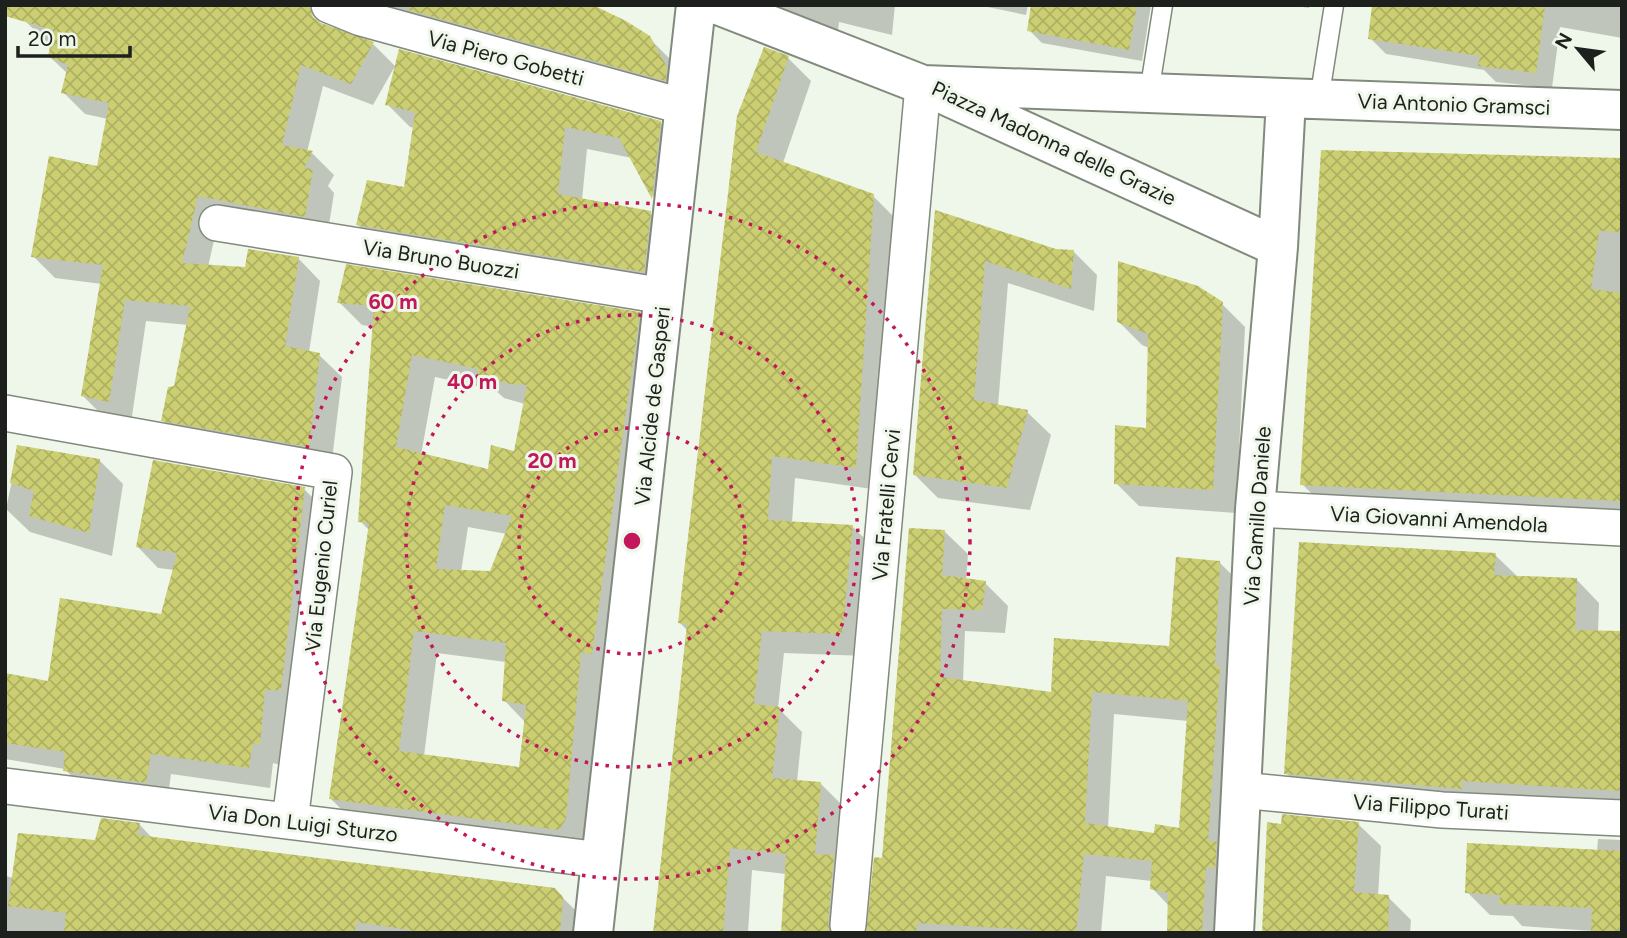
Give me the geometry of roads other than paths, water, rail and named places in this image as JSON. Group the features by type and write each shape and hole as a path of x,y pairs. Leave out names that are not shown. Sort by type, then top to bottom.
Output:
{"street":[{"name":"Via Piero Gobetti","path":"329,5 361,18 685,107"},
{"name":"Via Alcide de Gasperi","path":"593,933 696,5"},
{"path":"718,5 923,85"},
{"name":"Piazza Madonna delle Grazie","path":"923,85 1303,99"},
{"name":"Piazza Madonna delle Grazie","path":"923,85 1278,247"},
{"name":"Via Fratelli Cervi","path":"848,925 923,85"},
{"name":"Piazza Madonna delle Grazie","path":"1084,157 1066,120 1111,91"},
{"name":"Via Antonio Gramsci","path":"1303,99 1622,110"},
{"name":"Via Camillo Daniele","path":"1234,933 1255,509 1278,247 1303,99"},
{"name":"Via Bruno Buozzi","path":"217,223 664,296"},
{"name":"Via Eugenio Curiel","path":"5,412 334,472 290,821"},
{"name":"Via Giovanni Amendola","path":"1255,509 1622,528"},
{"name":"Via Don Luigi Sturzo","path":"5,786 601,860"},
{"name":"Via Filippo Turati","path":"1241,790 1443,810 1622,818"}],"lane":[{"path":"1149,93 1163,5"},
{"path":"1303,99 1334,5"}]}
